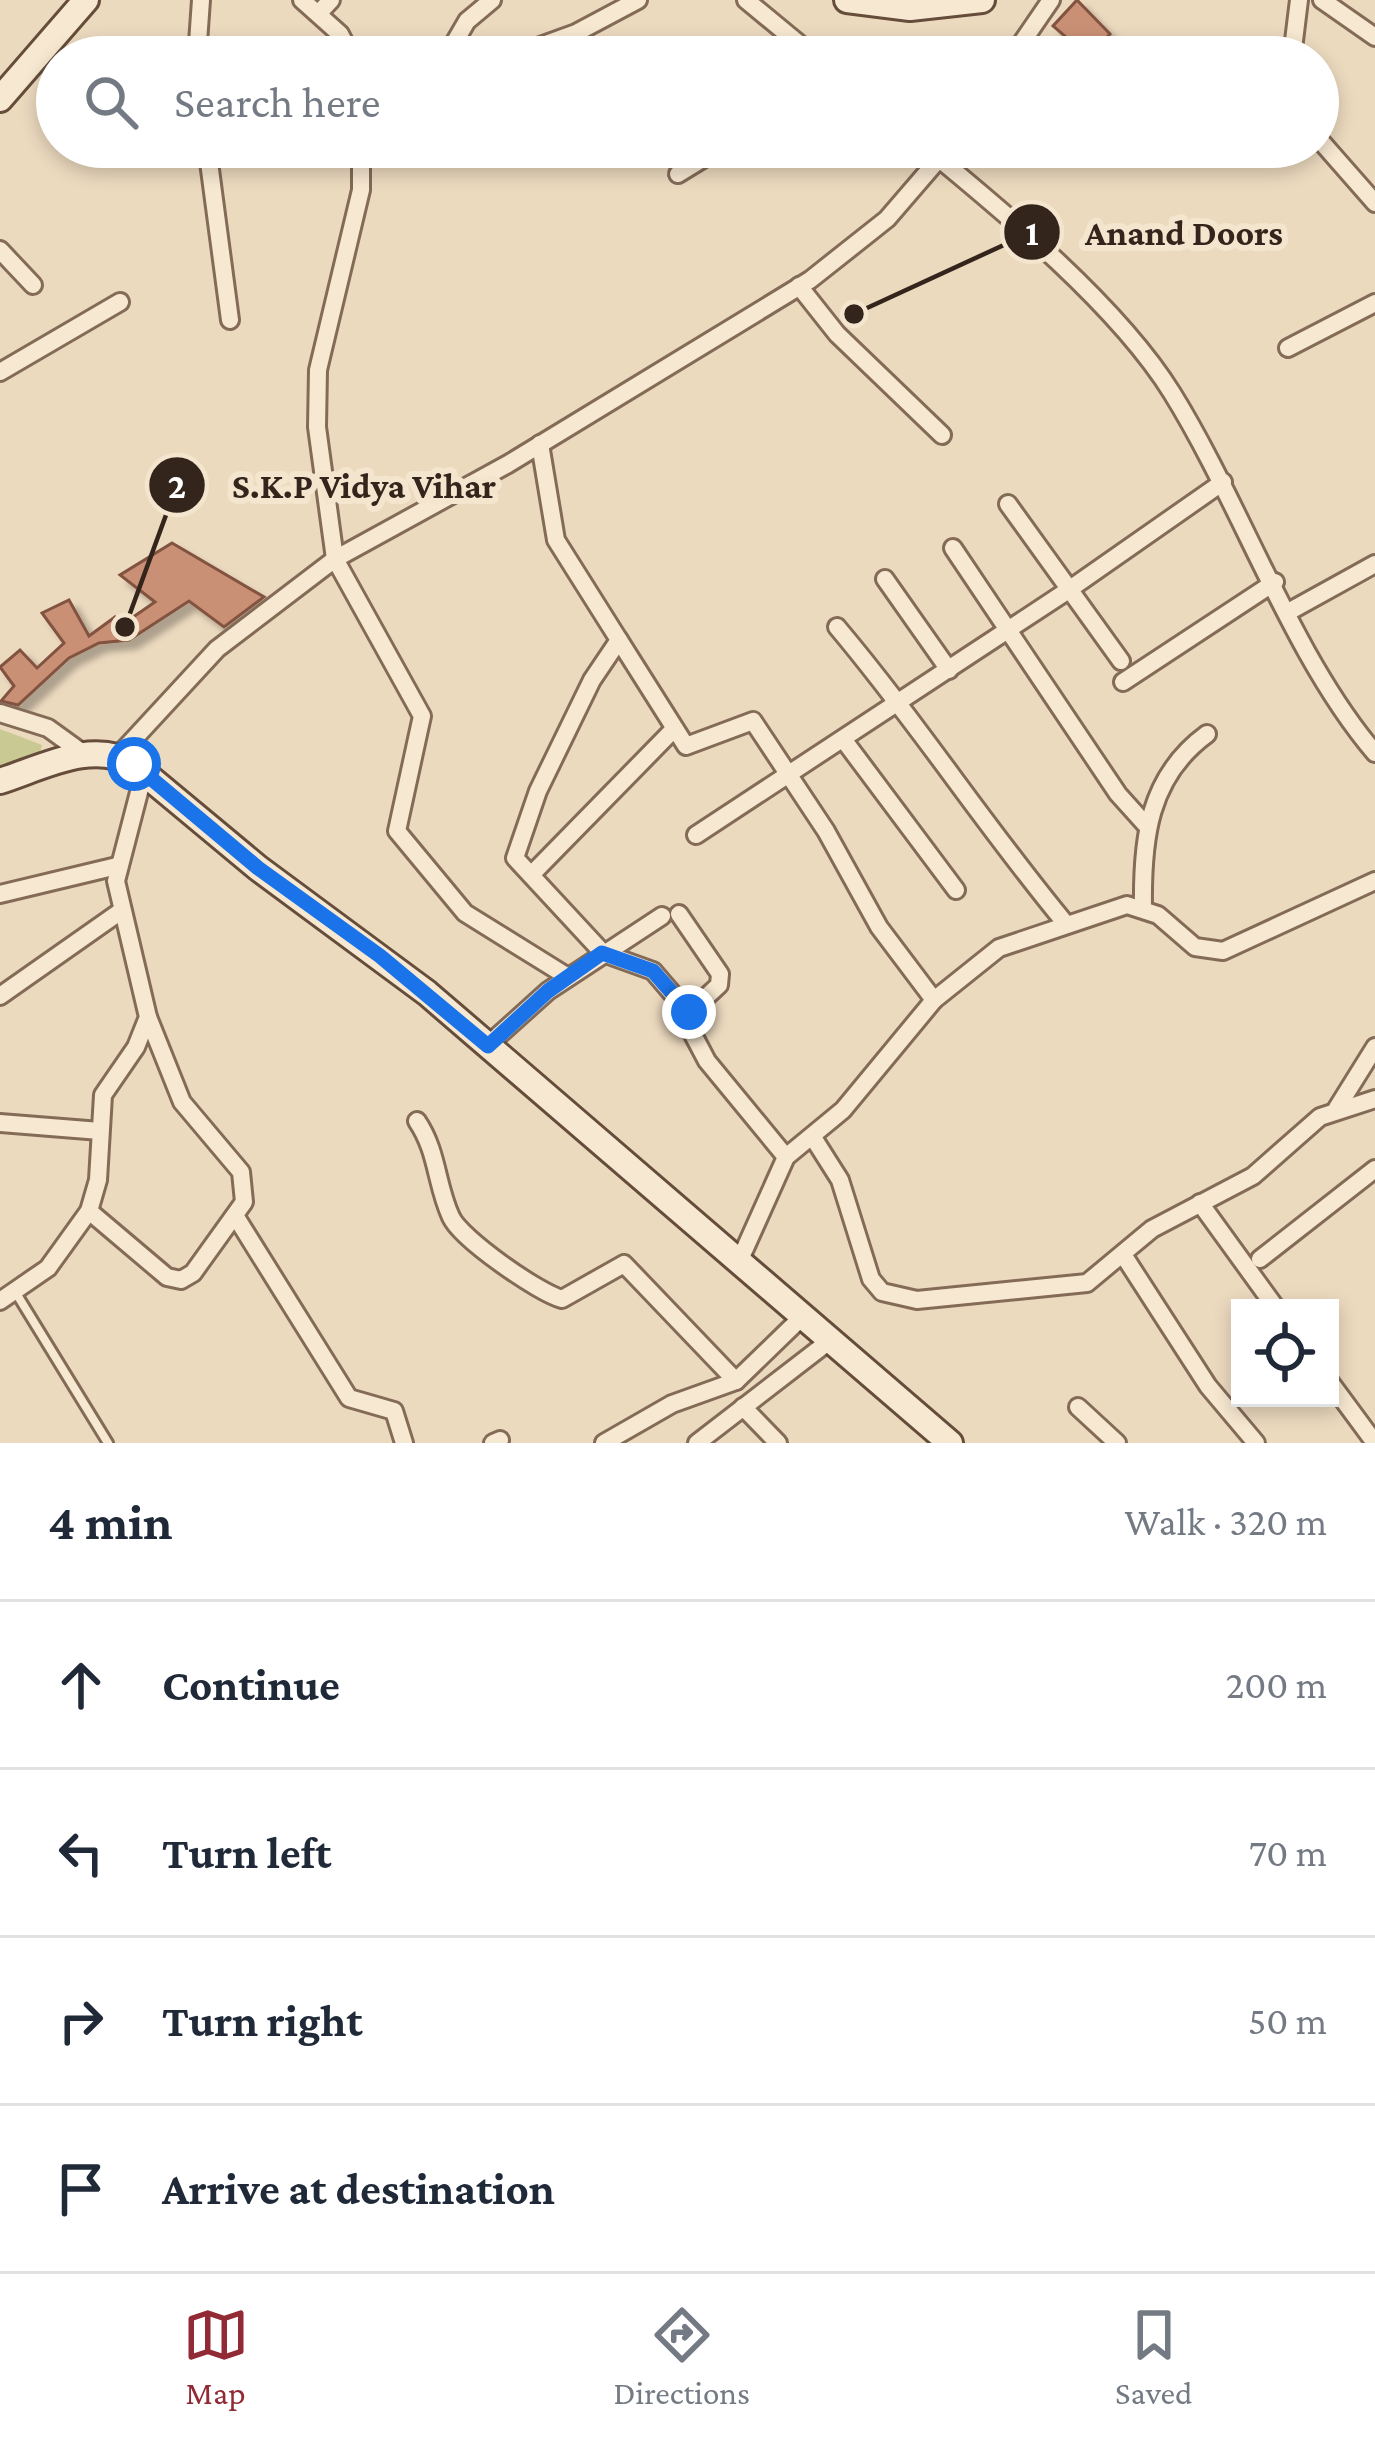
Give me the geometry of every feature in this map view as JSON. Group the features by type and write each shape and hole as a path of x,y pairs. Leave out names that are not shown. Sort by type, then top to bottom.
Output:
{"main road":[{"path":"55,36 86,0"},
{"path":"847,0 910,8 982,0"},
{"path":"0,99 36,58"},
{"path":"0,781 84,754 119,755 258,868 380,956 950,1443"}],"street":[{"path":"198,36 201,0"},
{"path":"302,0 324,7 341,36"},
{"path":"458,36 467,20 492,0"},
{"path":"568,36 638,0"},
{"path":"746,0 790,36"},
{"path":"1027,36 1052,0"},
{"path":"1295,36 1299,0"},
{"path":"1322,0 1375,37"},
{"path":"1339,162 1375,203"},
{"path":"210,168 230,320"},
{"path":"361,168 361,190 318,370 315,403 335,559 422,716 397,831 465,913 568,977"},
{"path":"678,174 688,168"},
{"path":"119,755 217,649 335,559 540,444 799,286 887,219 932,168"},
{"path":"961,168 1114,316 1172,392 1337,703 1375,753"},
{"path":"0,250 33,285"},
{"path":"799,286 837,334 942,435"},
{"path":"0,372 120,302"},
{"path":"1288,348 1375,303"},
{"path":"540,444 556,540 686,746 754,721 826,831 879,927 934,1000"},
{"path":"696,835 1008,631 1223,482"},
{"path":"1008,504 1121,661"},
{"path":"953,548 1118,794 1145,824"},
{"path":"1289,611 1375,564"},
{"path":"885,579 949,670"},
{"path":"1123,682 1275,582"},
{"path":"837,627 901,702 989,831 1066,924"},
{"path":"619,640 592,680 538,791 515,858 602,953 653,971 689,1012"},
{"path":"0,713 49,728 84,754"},
{"path":"531,875 674,729"},
{"path":"1143,907 1145,824 1180,758 1207,734"},
{"path":"843,739 956,890"},
{"path":"89,1211 167,1277 181,1280 194,1273 236,1217 246,1186 241,1172 182,1102 148,1017 121,911 117,866 144,773"},
{"path":"0,894 14,886 117,866"},
{"path":"738,1264 786,1157 814,1139 934,1000 999,948 1113,907 1143,907 1195,947 1223,951 1375,881"},
{"path":"0,996 121,911"},
{"path":"488,1046 568,977 671,915 720,974 719,985 689,1012 688,1025 707,1061 786,1157"},
{"path":"8,1296 49,1268 89,1211 98,1180 104,1095 136,1047 148,1017"},
{"path":"814,1139 841,1180 862,1262 882,1292 916,1300 1070,1287 1097,1278 1153,1229 1237,1187 1337,1108 1375,1047"},
{"path":"1337,1108 1375,1099"},
{"path":"417,1121 432,1146 448,1211 461,1231 536,1289 562,1299 624,1264 736,1381"},
{"path":"0,1123 100,1131"},
{"path":"1260,1259 1375,1169"},
{"path":"1199,1203 1269,1299"},
{"path":"236,1217 349,1398 394,1411 404,1443"},
{"path":"1124,1256 1208,1386 1256,1443"},
{"path":"604,1443 672,1404 736,1381 802,1317"},
{"path":"697,1443 828,1342"},
{"path":"1339,1394 1375,1443"},
{"path":"743,1407 778,1443"},
{"path":"1078,1407 1117,1443"}],"lane":[{"path":"8,1296 108,1443"}],"green space":[{"path":"0,729 42,745 36,766 0,770"}],"building":[{"path":"1077,0 1110,34 1065,36 1053,26"},
{"path":"172,543 264,597 224,627 189,601 129,640 99,643 69,658 18,705 1,701 14,686 0,667 20,650 37,668 64,643 42,613 69,600 89,636 115,617 123,624 155,602 120,575"}],"place":[{"name":"Anand Doors","path":"854,314"},
{"name":"S.K.P Vidya Vihar","path":"125,627"}],"route":[{"path":"134,764 258,868 427,992 488,1046 548,991 602,953 653,971 689,1012"}]}
